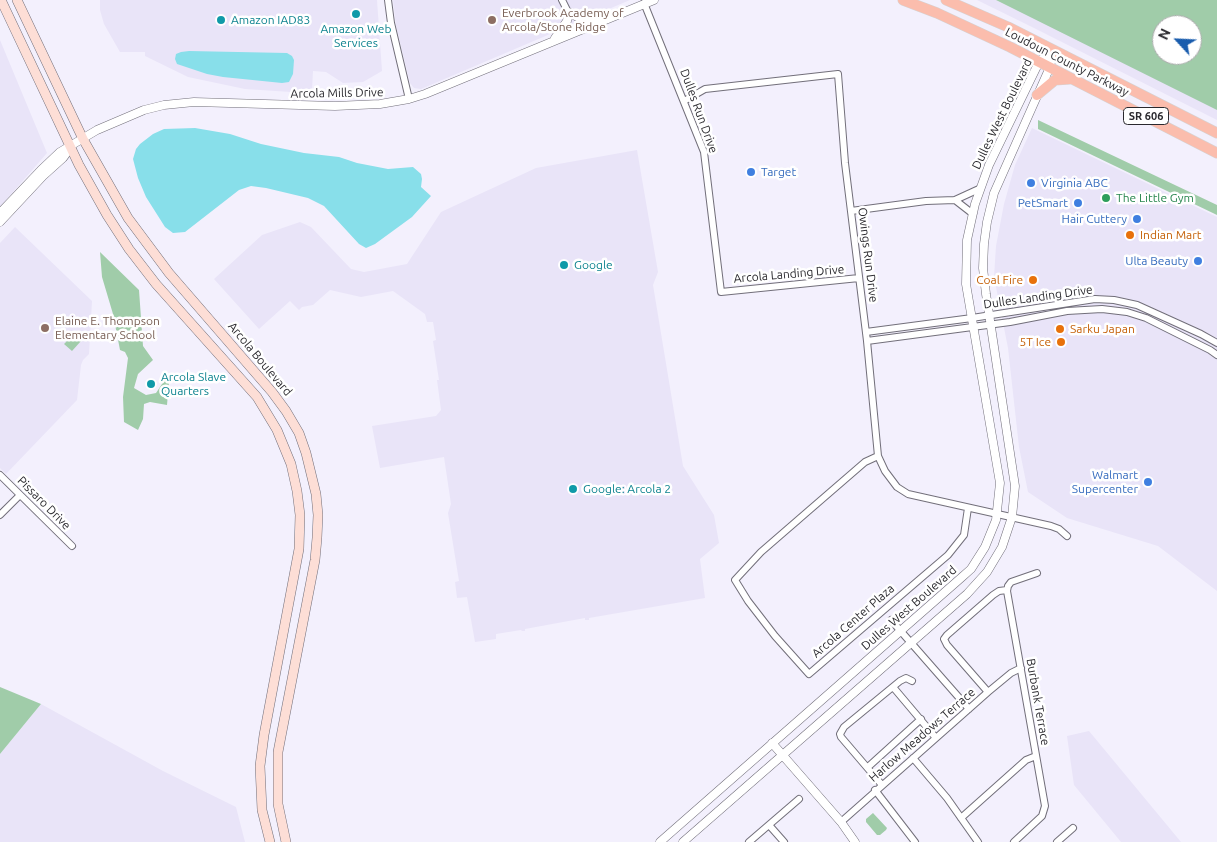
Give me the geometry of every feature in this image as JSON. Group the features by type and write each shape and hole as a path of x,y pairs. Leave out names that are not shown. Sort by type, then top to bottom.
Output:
{"main road":[{"path":"1,0 70,147 107,215 129,249 167,296 257,397 278,430 292,464 299,505 299,549 260,766 262,810 270,842"},
{"name":"Arcola Boulevard","path":"17,0 83,139 128,218 169,273 272,392 299,433 306,453 316,494 318,515 317,538 315,560 278,752 278,804 286,842"},
{"name":"Loudoun County Parkway","path":"903,0 961,24 1050,67 1217,153"},
{"name":"Loudoun County Parkway","path":"946,0 990,19 1217,133"},
{"path":"1037,95 1058,79 1075,80"}],"street":[{"path":"388,0 391,23 409,99"},
{"path":"554,40 567,21 568,12 562,0"},
{"name":"Arcola Mills Drive","path":"0,213 60,152 97,130 153,107 194,102 335,106 380,104 409,99 654,0"},
{"name":"Dulles Run Drive","path":"644,3 705,158 721,292"},
{"path":"568,12 583,20 598,22"},
{"name":"Dulles West Boulevard","path":"660,842 971,568 985,547 997,514 999,478 973,327 966,270 967,240 979,189 996,149 1039,62 1053,50"},
{"name":"Dulles West Boulevard","path":"683,842 979,582 993,564 1002,547 1012,517 1015,498 1015,477 989,315 983,268 984,244 987,222 998,182 1050,67 1053,50"},
{"name":"Owings Run Drive","path":"684,101 705,89 838,74 845,164 866,332 878,456 889,478 902,490 917,496 1051,526 1059,529 1067,536"},
{"name":"Arcola Mills Drive","path":"0,222 43,176 64,158 70,147"},
{"path":"851,211 926,201 955,200 979,189"},
{"path":"955,200 973,214"},
{"name":"Arcola Landing Drive","path":"721,292 859,278"},
{"name":"Dulles Landing Drive","path":"866,332 972,318 1084,300 1114,300 1152,311 1217,343"},
{"name":"Dulles Landing Drive","path":"867,341 991,325 1077,310 1115,310 1146,318 1217,355"},
{"name":"Arcola Center Plaza","path":"878,456 865,462 761,552 735,580 748,601 775,636 810,674 948,555 964,536 968,508"},
{"name":"Pissaro Drive","path":"0,475 72,546"},
{"path":"0,516 20,495"},
{"path":"988,692 947,645 944,639 994,594 999,591 1008,590 1012,582 1037,573"},
{"name":"Burbank Terrace","path":"1008,590 1045,801 1045,810 1042,816 1014,842"},
{"path":"891,620 969,709"},
{"name":"Harlow Meadows Terrace","path":"841,822 988,692 1011,673 1021,668"},
{"path":"882,785 840,734 844,727 904,678 909,678 912,681"},
{"path":"893,687 936,738"},
{"path":"868,767 920,719"},
{"path":"772,743 841,822 855,842"},
{"path":"961,818 1026,760 1036,756"},
{"path":"913,758 947,798 978,842"},
{"path":"875,790 915,842"},
{"path":"749,842 799,799"},
{"path":"769,825 784,842"},
{"path":"1057,842 1074,828"}],"shaded area":[{"path":"100,0 377,0 382,71 363,82 343,83 326,72 313,71 312,90 291,92 245,89 188,77 145,56 145,52 120,52 104,24 100,10"},
{"path":"393,0 630,0 421,89 414,88 410,83 396,26"},
{"path":"977,0 1217,0 1217,120 1034,28"},
{"path":"0,40 47,153 0,207"},
{"path":"1032,128 1217,217 1217,591 1158,546 1067,518 1028,492 1019,447 1008,348 994,277 996,246 1004,204 1015,165"},
{"path":"637,150 658,272 653,285 683,466 714,515 719,543 700,559 705,598 589,618 589,620 585,620 585,618 525,629 525,631 496,634 496,639 475,642 467,597 457,598 455,582 459,581 448,513 451,504 444,457 380,468 372,426 436,416 441,410 433,341 436,340 433,322 427,322 425,314 393,291 361,297 330,290 313,305 302,307 299,310 290,301 259,329 214,279 262,235 300,222 311,227 351,269 364,272 407,264 441,212 536,168"},
{"name":"Elaine E. Thompson Elementary School","path":"15,227 92,301 89,354 81,365 77,400 6,474 0,468 0,243"},
{"path":"41,704 163,771 236,807 245,842 0,842 0,754"},
{"path":"1089,731 1181,842 1121,842 1074,785 1067,736"}],"green space":[{"path":"996,0 1217,0 1217,110"},
{"path":"1038,120 1217,205 1217,215 1038,129"},
{"path":"100,252 139,290 143,346 153,360 138,374 134,388 146,395 156,393 166,378 169,382 167,405 150,402 144,404 143,419 138,430 124,422 123,397 128,358 125,352 120,350 113,314 102,277"},
{"path":"74,334 81,341 72,351 64,344"},
{"path":"0,687 41,704 0,754"},
{"path":"873,813 887,828 880,835 877,835 866,822 866,819"}],"water":[{"path":"189,51 287,53 294,60 293,74 289,82 282,83 207,74 177,64 176,54"},
{"path":"195,128 230,134 261,144 304,153 339,157 357,163 388,169 413,167 421,174 421,187 431,196 412,217 375,244 366,248 359,244 324,206 308,198 251,186 239,190 185,232 173,233 165,227 146,197 133,159 136,149 140,144 153,134 164,129"}],"place":[{"name":"Amazon Web Services","path":"356,14"},
{"name":"Amazon IAD83","path":"221,20"},
{"name":"Everbrook Academy of Arcola/Stone Ridge","path":"492,20"},
{"name":"Target","path":"751,172"},
{"name":"Virginia ABC","path":"1031,183"},
{"name":"The Little Gym","path":"1106,198"},
{"name":"PetSmart","path":"1078,203"},
{"name":"Hair Cuttery","path":"1137,219"},
{"name":"Indian Mart","path":"1130,235"},
{"name":"Ulta Beauty","path":"1198,261"},
{"name":"Google","path":"564,265"},
{"name":"Coal Fire","path":"1033,280"},
{"name":"Elaine E. Thompson Elementary School","path":"45,328"},
{"name":"Sarku Japan","path":"1060,329"},
{"name":"5T Ice","path":"1061,342"},
{"name":"Arcola Slave Quarters","path":"151,384"},
{"name":"Walmart Supercenter","path":"1148,482"},
{"name":"Google: Arcola 2","path":"573,489"}]}
